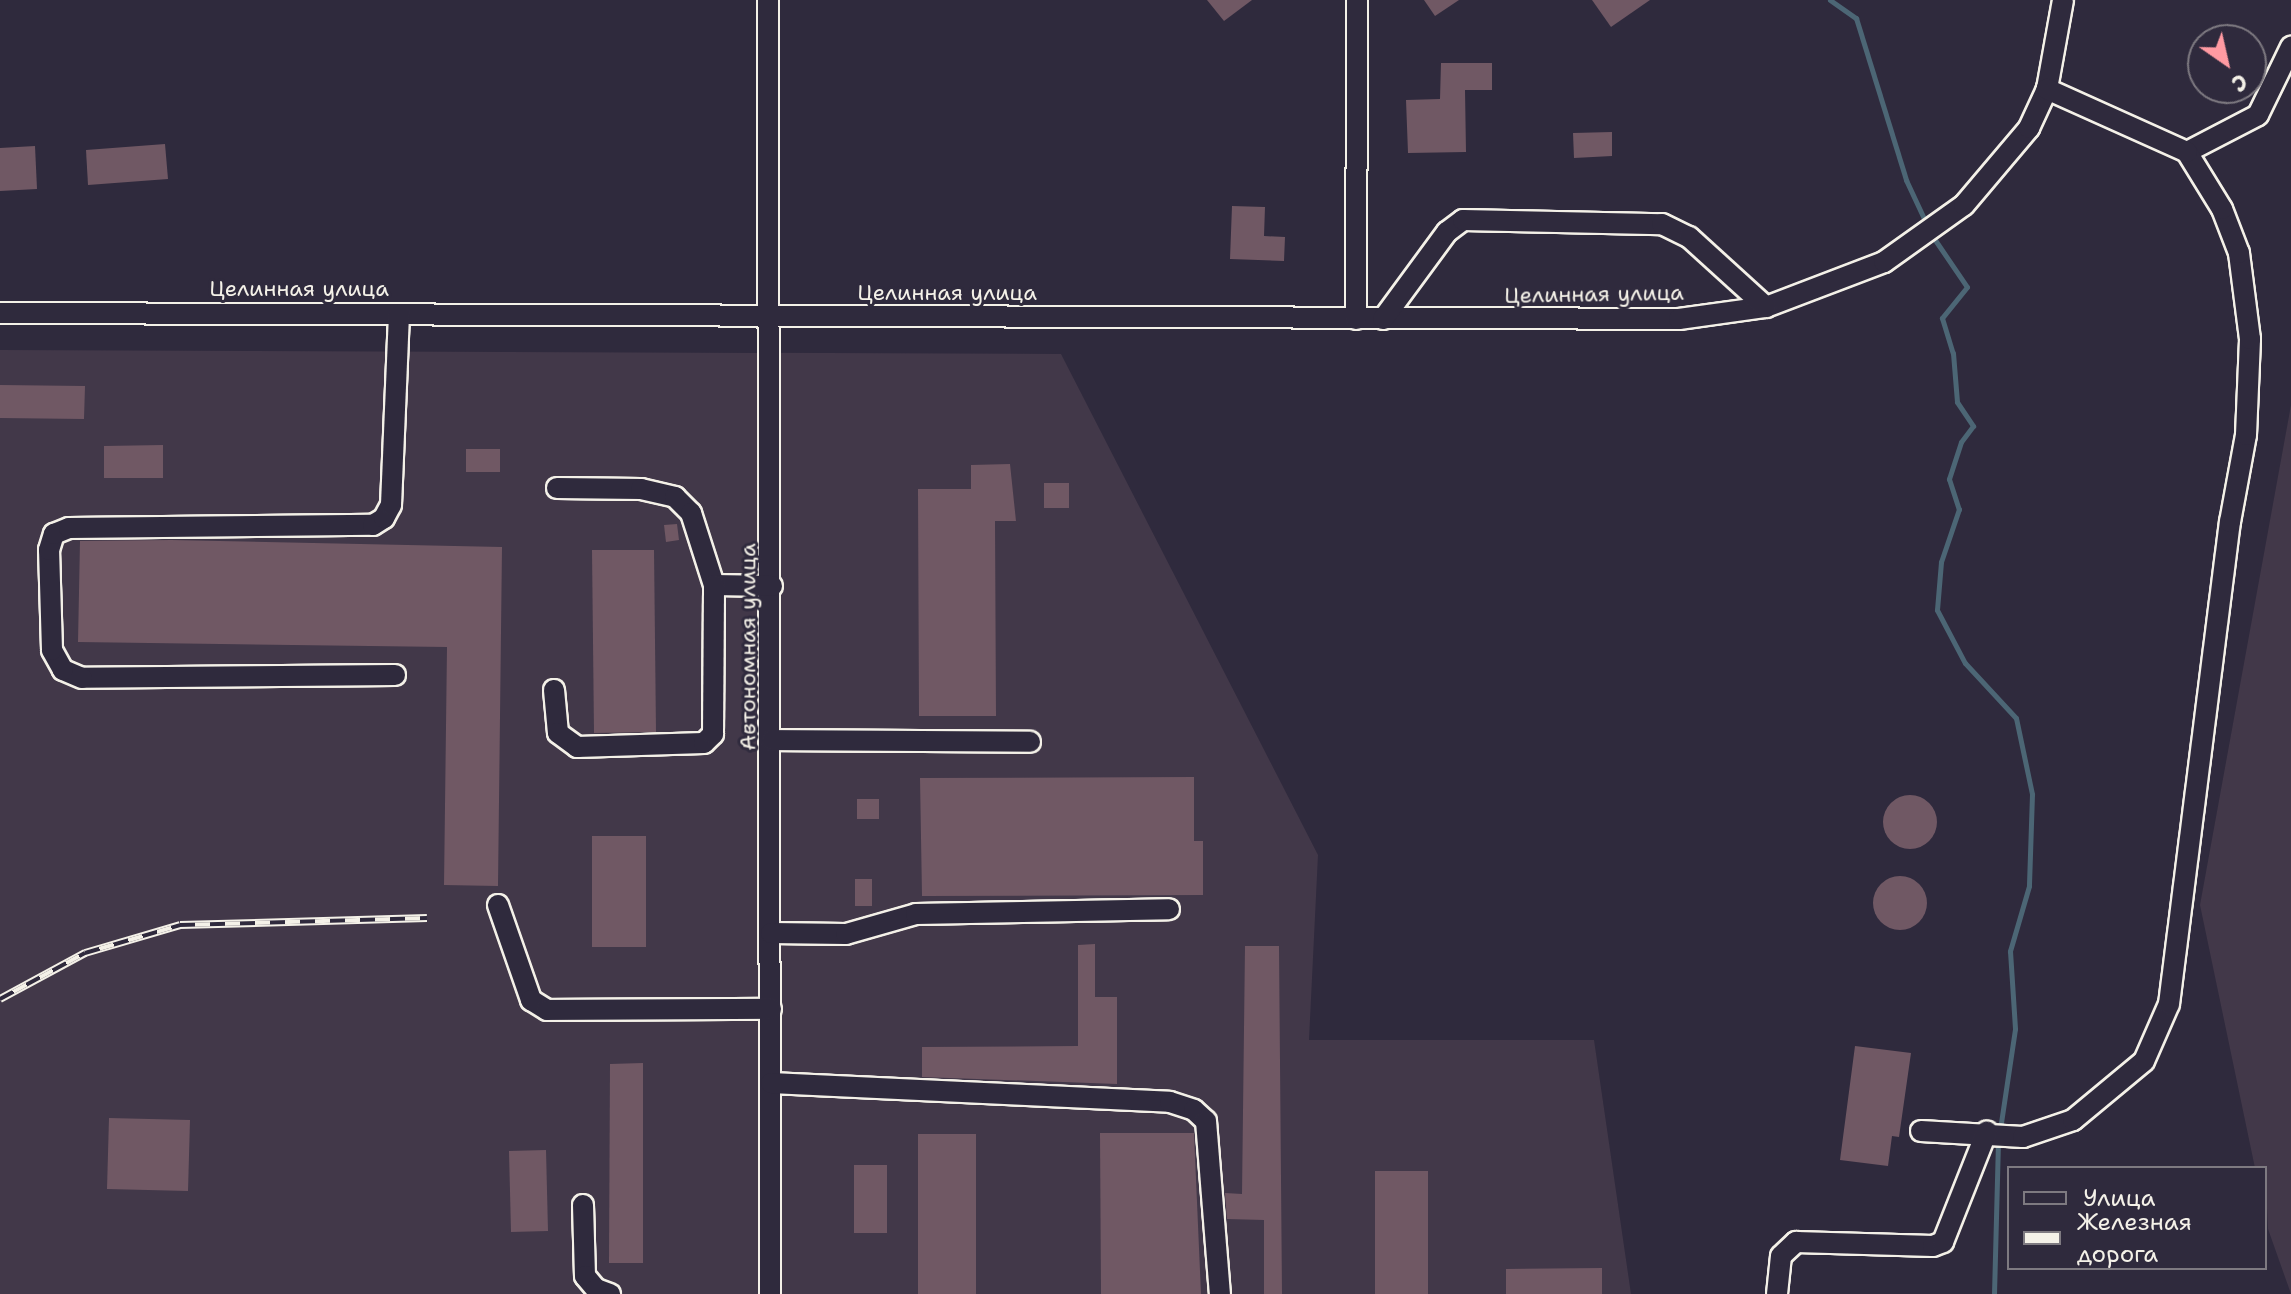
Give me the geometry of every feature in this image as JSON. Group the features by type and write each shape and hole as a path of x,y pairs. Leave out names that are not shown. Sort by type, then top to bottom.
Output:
{"street":[{"name":"Автономная улица","path":"768,0 772,316 770,1294"},
{"path":"1356,319 1357,0"},
{"name":"Целинная улица","path":"0,313 1679,319 1766,307 1884,262 1964,205 2008,159 2047,89 2063,0"},
{"path":"2187,152 2258,115 2291,47"},
{"path":"1921,1131 1987,1131 2023,1137 2073,1120 2111,1093 2144,1061 2169,1004 2230,522 2246,435 2250,339 2239,253 2222,209 2187,152 2047,89"},
{"path":"1383,319 1447,232 1463,220 1662,224 1689,237 1766,307"},
{"path":"395,675 82,678 63,670 52,650 49,550 54,534 69,528 373,525 384,518 391,505 399,314"},
{"path":"554,690 558,733 577,747 704,743 713,734 714,585 691,513 675,497 641,489 557,488"},
{"path":"714,585 772,586"},
{"path":"772,740 1030,742"},
{"path":"498,905 531,1000 547,1010 771,1009"},
{"path":"771,933 846,934 916,914 1169,909"},
{"path":"771,1083 1170,1102 1194,1110 1206,1121 1220,1294"},
{"path":"1777,1294 1781,1256 1796,1242 1933,1246 1943,1242 1987,1131"},
{"path":"583,1205 585,1276 596,1289 610,1294"}],"shaded area":[{"path":"0,350 1061,354 1318,855 1309,1040 1594,1040 1631,1294 0,1294"},
{"path":"2291,405 2291,1294 2268,1229 2267,1166 2255,1166 2200,905"}],"building":[{"path":"1207,0 1252,0 1224,21"},
{"path":"1424,0 1459,0 1435,16"},
{"path":"1592,0 1650,0 1611,27"},
{"path":"1441,63 1492,63 1492,90 1465,90 1466,152 1408,153 1406,100 1440,99"},
{"path":"1612,132 1612,156 1574,158 1573,133"},
{"path":"165,144 168,179 88,185 86,150"},
{"path":"35,146 37,189 0,191 0,148"},
{"path":"1232,206 1265,207 1264,236 1285,237 1284,261 1230,259"},
{"path":"0,385 85,386 84,419 0,418"},
{"path":"163,445 163,478 104,478 104,446"},
{"path":"466,449 500,449 500,472 466,472"},
{"path":"1010,464 1016,521 995,521 996,716 919,716 918,489 971,489 971,465"},
{"path":"1044,483 1069,483 1069,508 1044,508"},
{"path":"677,524 679,540 666,542 664,525"},
{"path":"80,541 502,547 498,886 444,885 447,647 78,642"},
{"path":"592,550 654,550 656,732 594,733"},
{"path":"1194,777 1194,841 1203,841 1203,895 922,896 920,778"},
{"path":"1910,795 1929,803 1937,822 1929,841 1910,849 1891,841 1883,822 1891,803"},
{"path":"857,799 879,799 879,819 857,819"},
{"path":"592,836 646,836 646,947 592,947"},
{"path":"1900,876 1919,884 1927,903 1919,922 1900,930 1881,922 1873,903 1881,884"},
{"path":"855,879 872,879 872,906 855,906"},
{"path":"1095,944 1095,997 1117,997 1117,1084 922,1077 922,1047 1078,1046 1078,945"},
{"path":"1245,946 1279,946 1282,1294 1264,1294 1264,1220 1227,1219 1225,1193 1242,1194"},
{"path":"1855,1046 1911,1053 1899,1137 1892,1136 1888,1166 1840,1160"},
{"path":"643,1063 643,1263 609,1263 610,1064"},
{"path":"109,1118 190,1120 188,1191 107,1189"},
{"path":"1100,1133 1194,1133 1201,1294 1101,1294"},
{"path":"918,1134 976,1134 976,1294 918,1294"},
{"path":"546,1150 548,1231 511,1232 509,1151"},
{"path":"854,1165 887,1165 887,1233 854,1233"},
{"path":"1375,1171 1428,1171 1428,1294 1375,1294"},
{"path":"1602,1268 1602,1294 1506,1294 1506,1269"}],"waterway":[{"path":"1830,0 1856,18 1906,180 1927,225"},
{"path":"1931,234 1967,287 1942,318 1953,353 1957,402 1973,426 1961,442 1949,479 1959,509 1941,562 1937,610 1965,663 2016,718 2032,794 2029,886 2010,951 2015,1029 2000,1129"},
{"path":"1994,1294 1998,1139"}],"railway":[{"path":"0,999 85,953 180,925 427,918"}]}
